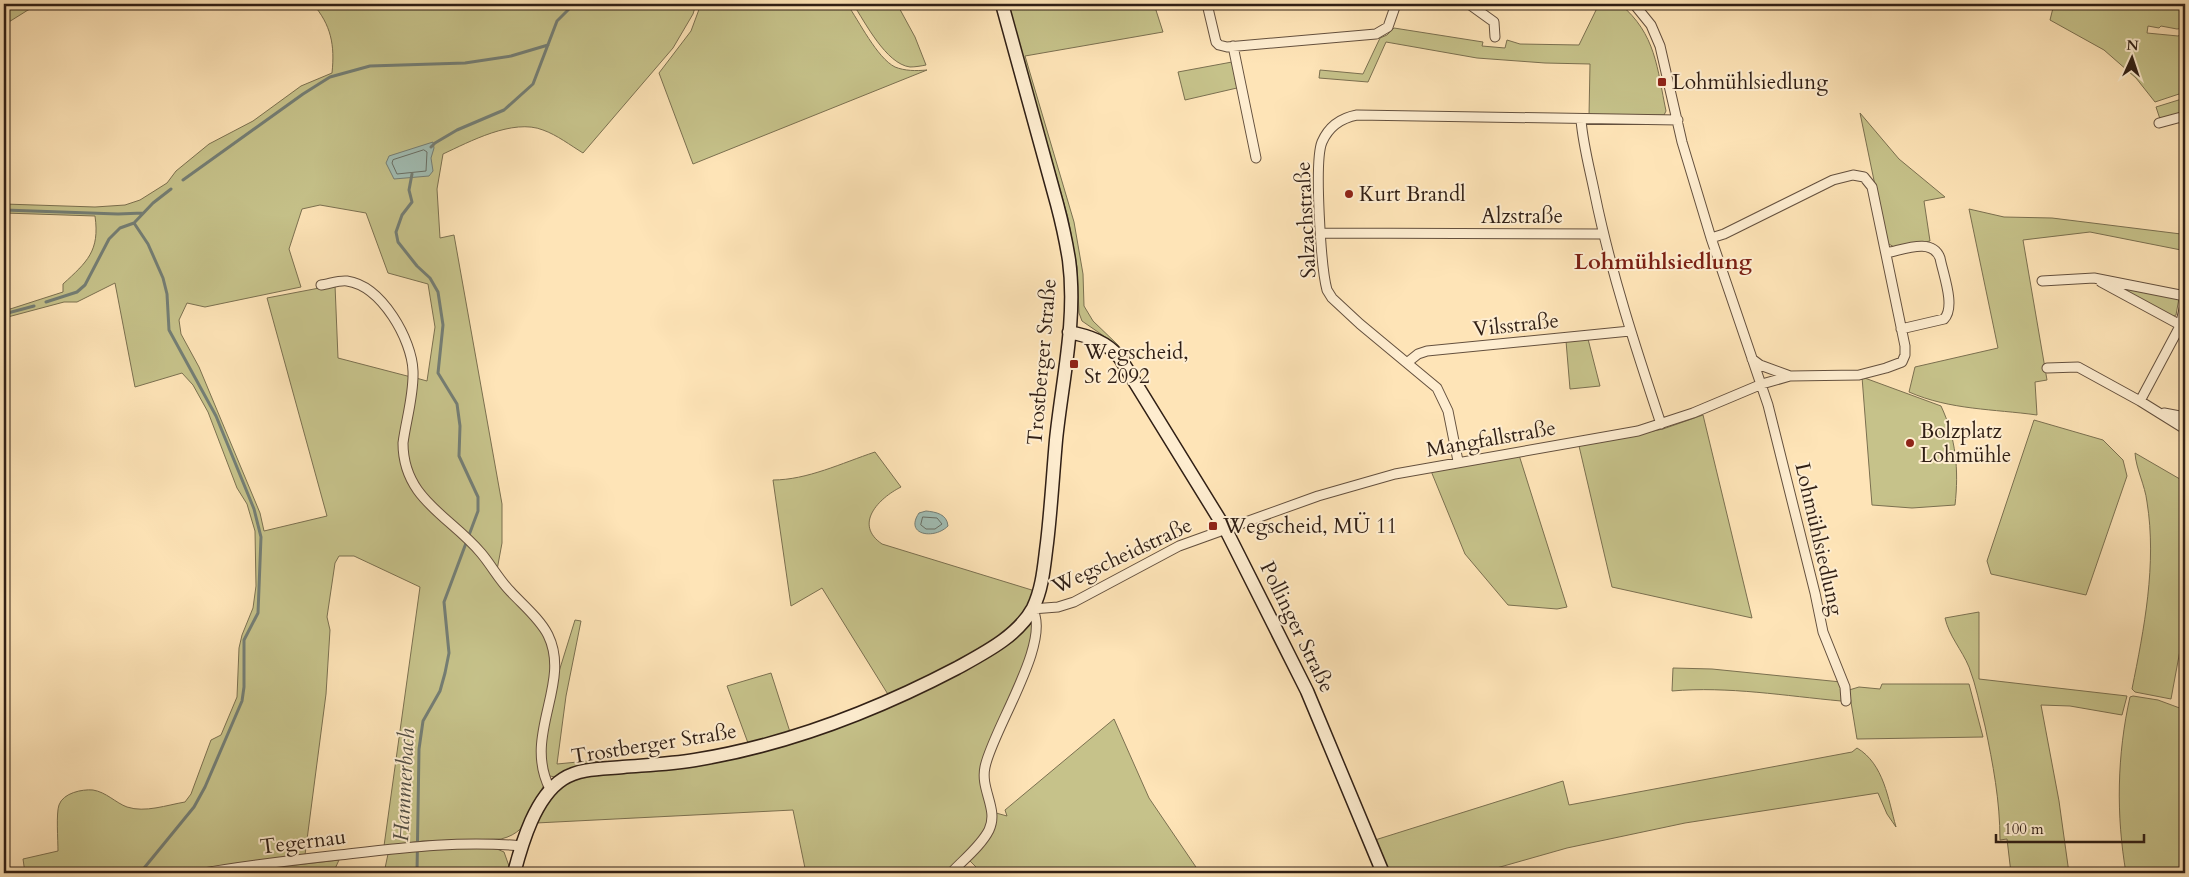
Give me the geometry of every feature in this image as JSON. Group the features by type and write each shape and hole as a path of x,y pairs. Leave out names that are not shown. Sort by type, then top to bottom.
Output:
{"main road":[{"name":"Trostberger Straße","path":"514,873 530,825 550,789 569,775 588,770 673,763 726,754 754,748 840,721 906,693 966,663 1015,630 1032,609 1044,575 1061,394 1069,332 1070,274 1064,231 1002,4"},
{"name":"Pollinger Straße","path":"1069,332 1098,340 1111,348 1120,358 1226,530 1307,691 1383,873"}],"street":[{"path":"1207,4 1216,42 1219,45 1233,46 1376,34 1388,27 1396,4"},
{"path":"1469,4 1494,22 1495,37"},
{"name":"Lohmühlsiedlung","path":"1634,4 1643,14 1657,39 1711,238 1762,384 1813,583 1823,632 1845,687 1846,701"},
{"path":"1233,46 1256,158"},
{"name":"Salzachstraße","path":"1458,461 1448,411 1440,392 1434,384 1360,324 1330,295 1324,278 1321,233 1319,151 1326,135 1340,120 1357,115 1581,120 1678,120"},
{"path":"2159,123 2185,116"},
{"path":"1581,120 1603,234 1630,331 1661,424"},
{"path":"1711,238 1724,234 1833,180 1858,175 1869,181 1872,187 1901,329 1905,355 1902,362 1896,366 1859,375 1790,376 1762,384"},
{"name":"Alzstraße","path":"1321,233 1603,234"},
{"path":"1886,253 1925,246 1933,247 1938,251 1950,304 1948,315 1944,319 1901,329"},
{"path":"2094,278 2183,327"},
{"path":"2042,282 2094,278 2185,296"},
{"path":"321,286 348,281 364,288 386,307 404,336 413,371 403,443 405,464 411,480 421,496 476,548 508,589 542,626 555,654 555,672 543,726 541,759 544,778 550,789"},
{"path":"2145,306 2146,298 2152,290"},
{"path":"2140,401 2183,327 2185,305"},
{"name":"Vilsstraße","path":"1408,362 1418,354 1427,351 1630,331"},
{"path":"1752,359 1760,365 1790,376"},
{"path":"2048,368 2078,367 2140,401 2185,429"},
{"name":"Mangfallstraße","path":"1226,530 1361,482 1458,461 1577,443 1661,424 1762,384"},
{"path":"2155,410 2174,416 2185,417"},
{"name":"Wegscheidstraße","path":"1032,609 1058,607 1074,602 1168,551 1226,530"},
{"name":"Trostberger Straße","path":"951,873 984,837 992,822 992,810 984,787 985,765 1016,692 1034,642 1036,616 1032,609"},
{"name":"Tegernau","path":"204,873 265,864 425,846 469,844 522,846"}],"shaded area":[{"path":"4,4 45,4 28,10 4,25"},
{"path":"313,4 696,4 693,14 673,48 583,153 543,130 531,127 505,129 478,138 443,154 437,189 440,238 454,235 502,504 502,543 497,570 479,545 477,552 502,587 532,617 545,635 551,661 551,678 557,678 575,620 581,621 566,696 557,764 588,761 607,762 570,770 555,777 550,776 527,821 512,835 501,839 423,841 384,846 420,587 354,556 339,556 335,563 327,617 330,630 326,694 305,855 187,873 25,873 23,859 58,851 58,809 64,797 78,791 93,790 127,807 141,809 185,802 191,794 211,740 221,735 237,697 239,648 253,608 256,586 255,531 247,504 237,488 208,412 193,385 182,373 135,387 115,283 77,302 64,302 4,318 4,311 63,292 63,284 90,255 96,228 95,216 4,213 4,204 95,207 125,205 140,200 167,183 176,171 209,144 253,121 301,86 332,73 332,44 328,28","holes":["320,205 366,213 388,273 428,284 435,327 427,381 416,378 406,443 409,469 415,483 412,486 405,473 401,446 411,377 338,358 335,285 267,298 327,516 264,531 260,513 199,367 181,334 179,320 187,303 205,307 301,287 289,249 302,209"]},
{"path":"701,4 847,4 875,48 888,62 895,67 903,69 927,70 693,164 659,73 691,31"},
{"path":"853,4 897,4 915,37 926,65 910,67 901,64 893,58 877,41"},
{"path":"1008,4 1154,4 1163,32 1025,56 1074,222 1083,274 1084,306 1093,321 1118,345 1126,357 1111,341 1082,321 1079,313 1077,267 1068,218"},
{"path":"1599,4 1620,4 1641,27 1648,40 1657,66 1666,111 1664,115 1589,116 1590,64 1477,58 1386,42 1368,82 1319,78 1320,70 1363,74 1380,38 1387,35 1394,28 1483,42 1482,46 1505,48 1507,40 1520,44 1579,45"},
{"path":"2054,4 2185,4 2185,28 2148,26 2147,33 2178,36 2185,33 2185,92 2155,102 2136,78 2104,50 2050,20"},
{"path":"1232,62 1237,88 1185,100 1178,72"},
{"path":"2185,98 2185,113 2160,119 2156,107"},
{"path":"1860,113 1899,159 1945,197 1924,201 1930,241 1896,248 1887,243"},
{"path":"1969,209 2004,217 2052,218 2181,234 2181,250 2090,232 2023,240 2047,380 2035,382 2037,415 1956,406 1909,392 1915,367 1998,348"},
{"path":"2110,283 2179,298 2176,315 2172,317"},
{"path":"1588,339 1600,386 1570,389 1566,341"},
{"name":"Bolzplatz Lohmühle","path":"1862,377 1941,406 1950,430 1955,454 1957,479 1955,505 1912,508 1872,505"},
{"path":"1703,415 1752,618 1612,587 1579,446 1663,429"},
{"path":"2034,420 2103,440 2123,460 2127,476 2086,595 1991,574 1987,561"},
{"path":"875,452 901,487 878,505 872,512 869,520 874,536 882,544 1035,591 1026,610 1018,620 992,642 957,663 889,696 822,588 791,606 773,480 812,474"},
{"path":"2135,453 2185,482 2185,633 2183,634 2171,699 2135,692 2132,689 2145,620 2151,549 2147,502"},
{"path":"1519,455 1567,607 1557,609 1508,605 1465,554 1431,471"},
{"path":"1979,612 1979,679 2127,696 2122,715 2070,706 2041,705 2059,801 2069,873 2011,873 2007,839 2000,840 1996,783 1978,696 1969,667 1949,631 1945,618"},
{"path":"1026,624 1033,626 1028,657 980,774 990,812 989,824 980,839 948,873 806,873 793,810 536,823 548,801 564,786 579,776 827,730"},
{"path":"1673,668 1712,669 1841,682 1843,699 1841,701 1736,691 1672,691"},
{"path":"771,673 790,732 748,743 727,686"},
{"path":"1882,684 1969,684 1983,737 1857,739 1849,690 1859,687 1880,689"},
{"path":"2130,697 2158,700 2185,710 2185,873 2126,873 2119,807 2119,785 2122,741"},
{"path":"1114,719 1149,798 1200,873 982,873 968,859 992,831 996,813 1007,816 1005,810"},
{"path":"1857,748 1873,763 1884,783 1896,827 1887,814 1878,793 1685,823 1567,848 1479,873 1389,873 1375,840 1563,781 1569,805 1852,752"},
{"path":"476,847 497,849 504,852 509,866 509,873 384,873 388,854 443,848"},
{"path":"339,860 333,873 225,873"}],"water":[{"path":"433,142 434,148 431,158 433,171 429,176 394,179 386,163 389,156"},
{"path":"926,511 943,516 948,526 929,534 918,530 915,526 915,520 919,513"}],"waterway":[{"name":"Hammerbach","path":"431,147 457,130 504,110 533,84 557,21 574,4"},
{"path":"183,180 303,94 330,77 370,66 465,63 511,56 548,45"},
{"name":"Hammerbach","path":"412,174 409,190 412,202 402,215 396,232 398,242 417,266 430,278 438,292 443,325 438,373 457,404 460,426 459,456 478,497 478,511 444,602 449,653 445,673 440,691 423,721 419,749 417,873"},
{"path":"46,302 77,292 85,285 109,239 120,228 134,223 153,203 171,189"},
{"path":"4,210 118,214 143,213"},
{"path":"134,223 148,244 163,278 167,294 169,330 216,416 254,509 261,537 258,613 244,640 244,687 242,701 205,787 194,807 140,873"},
{"path":"4,314 34,306"}],"place":[{"name":"Lohmühlsiedlung","path":"1662,82"},
{"name":"Kurt Brandl","path":"1349,194"},
{"name":"Wegscheid, St 2092","path":"1074,364"},
{"name":"Bolzplatz Lohmühle","path":"1910,443"},
{"name":"Wegscheid, MÜ 11","path":"1213,526"}],"district":[{"name":"Lohmühlsiedlung","path":"1663,262"}]}
